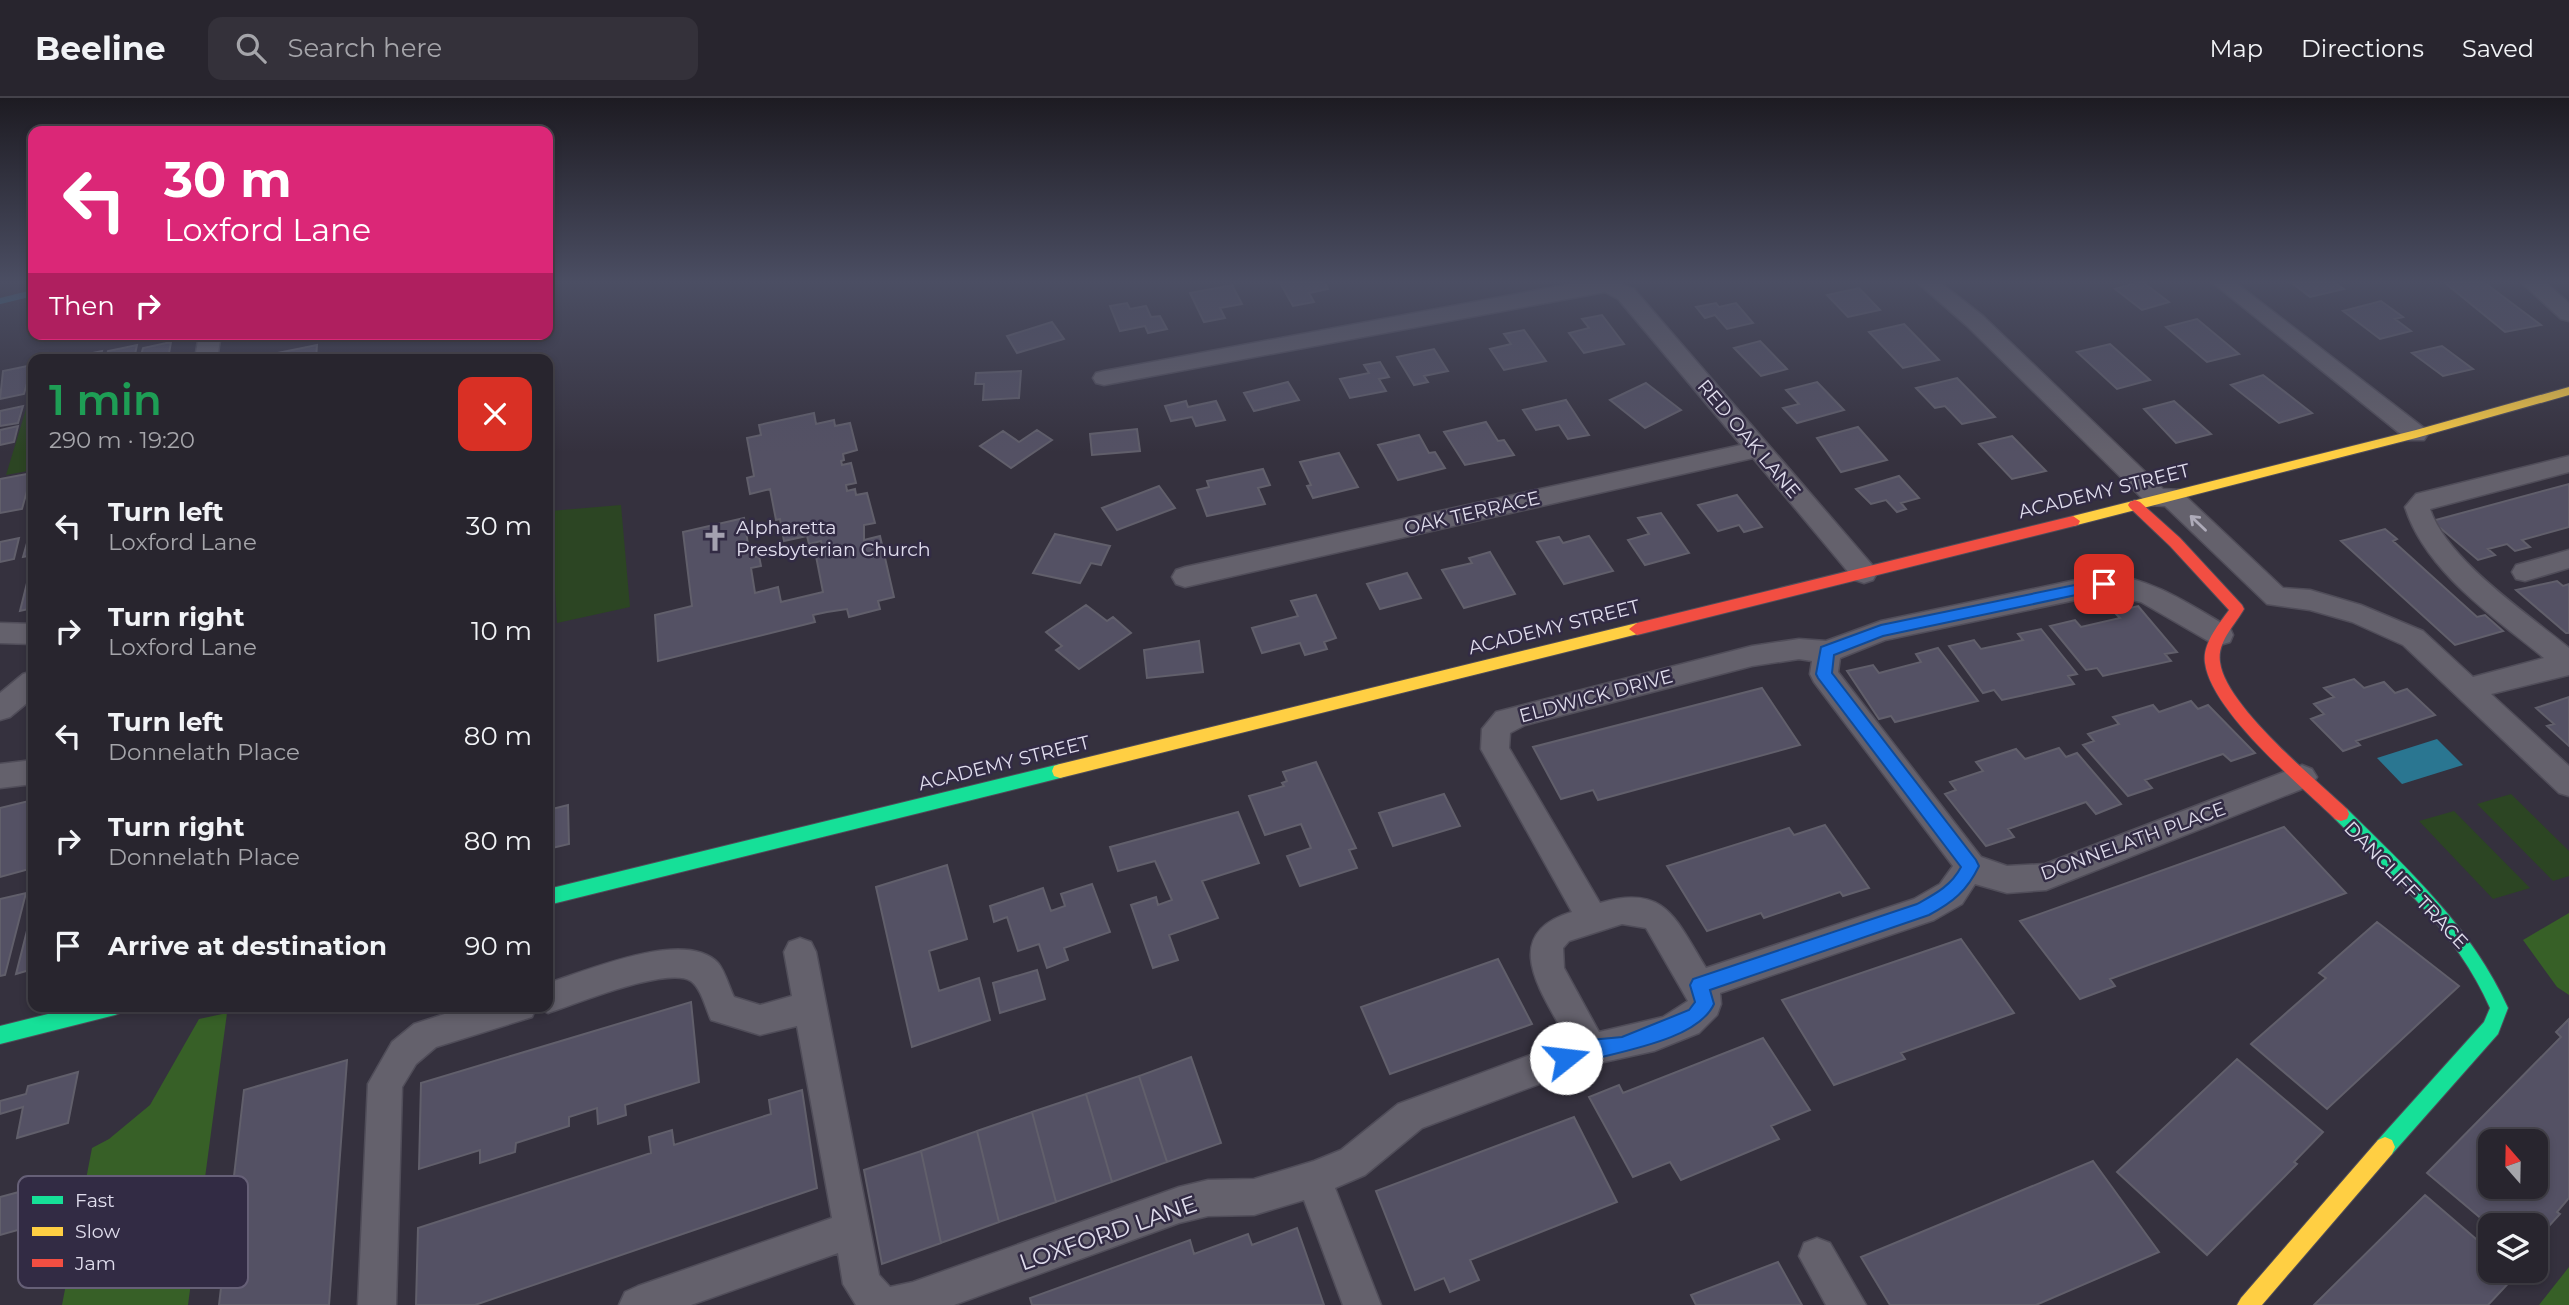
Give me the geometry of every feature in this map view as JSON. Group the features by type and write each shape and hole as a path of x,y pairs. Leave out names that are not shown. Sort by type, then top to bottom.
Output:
{"street":[{"name":"RED OAK LANE","path":"1104,378 1308,339"},
{"name":"RED OAK LANE","path":"1665,339 1864,573"},
{"path":"1995,339 2276,597 2310,600 2395,628 2413,638 2569,784"},
{"path":"2295,339 2416,433"},
{"name":"ACADEMY STREET","path":"553,896 1986,543 2569,391"},
{"name":"OAK TERRACE","path":"1185,577 1758,449"},
{"path":"2568,663 2442,554 2417,518 2417,507 2425,500 2569,464"},
{"name":"DANCLIFF TRACE","path":"2135,505 2181,548 2237,609 2220,635 2211,665 2219,685 2302,777 2452,929 2477,961 2493,989 2499,1009 2491,1028 2316,1223 2248,1305"},
{"path":"2139,535 2181,548"},
{"path":"1986,543 2012,551"},
{"path":"2525,572 2569,559"},
{"path":"1827,652 1881,631 2104,584 2120,584 2141,590 2220,635"},
{"path":"0,633 28,634"},
{"name":"ELDWICK DRIVE","path":"1592,918 1495,749 1496,729 1506,720 1525,714 1752,656 1799,649 1827,652"},
{"name":"DONNELATH PLACE","path":"1827,652 1824,674 1970,866 1991,879 2006,881 2046,877 2302,777"},
{"path":"2468,689 2568,663"},
{"path":"0,709 28,686"},
{"path":"0,776 28,773"},
{"path":"1590,1049 1545,959 1546,943 1558,930 1622,910 1636,910 1657,918 1699,985 1923,910 1951,894 1970,866"},
{"path":"800,952 862,1284 882,1305"},
{"path":"553,996 652,966 685,962 706,973 723,1009 760,1020 810,1007"},
{"name":"LOXFORD LANE","path":"891,1305 913,1301 997,1272 1179,1205 1208,1198 1254,1197 1314,1179 1353,1163 1410,1116 1590,1049 1622,1046 1696,1016 1705,1004 1699,985"},
{"path":"0,1035 91,1012"},
{"path":"377,1305 385,1084 404,1053 426,1035 501,1012"},
{"path":"1314,1179 1362,1305"},
{"path":"638,1305 853,1229"},
{"path":"1817,1256 1847,1305"}],"green space":[{"path":"28,403 28,471 6,475"},
{"path":"621,505 630,607 557,623 553,511"},
{"path":"2511,794 2569,851 2569,876 2553,881 2477,804"},
{"path":"2454,811 2530,888 2493,899 2419,821"},
{"path":"2569,913 2569,995 2557,987 2523,940"},
{"path":"227,1013 205,1176 87,1176 92,1148 109,1139 150,1105 199,1019"},
{"path":"2569,1267 2569,1305 2539,1305"},
{"path":"65,1288 190,1288 188,1305 62,1305"}],"water":[{"path":"2437,739 2463,765 2402,784 2377,758"}],"building":[{"path":"1009,339 1063,339 1017,353"},
{"path":"1508,339 1531,339 1546,361 1504,370 1490,349 1511,344"},
{"path":"1574,339 1620,339 1624,344 1584,353"},
{"path":"1876,339 1919,339 1939,360 1903,368"},
{"path":"2180,339 2221,339 2239,354 2207,362"},
{"path":"1760,341 1787,369 1761,376 1734,348"},
{"path":"171,342 169,354 141,354 143,348"},
{"path":"2110,344 2150,380 2117,389 2077,352"},
{"path":"137,345 135,354 107,354 108,351"},
{"path":"317,345 316,354 277,353"},
{"path":"2442,346 2473,369 2443,376 2412,353"},
{"path":"1434,349 1448,371 1424,376 1428,382 1414,385 1397,357"},
{"path":"1380,362 1389,377 1379,379 1386,391 1350,398 1340,379 1369,373 1364,365"},
{"path":"28,366 24,394 0,399 3,371"},
{"path":"1021,371 1019,398 983,400 984,384 975,384 976,373"},
{"path":"2263,375 2312,413 2279,423 2231,385"},
{"path":"1957,378 1995,417 1962,424 1945,406 1935,408 1916,388"},
{"path":"1288,382 1299,400 1254,411 1244,393"},
{"path":"1817,382 1844,410 1797,423 1783,408 1799,404 1786,390"},
{"path":"1646,383 1681,410 1645,428 1610,400"},
{"path":"1566,400 1589,435 1568,439 1559,425 1536,430 1523,410"},
{"path":"1186,401 1188,407 1216,401 1225,420 1196,426 1192,417 1171,421 1165,406"},
{"path":"2174,401 2211,434 2176,443 2144,409"},
{"path":"23,406 18,423 0,426 0,411"},
{"name":"Alpharetta Presbyterian Church","path":"814,413 816,424 834,420 835,426 850,423 857,450 843,454 844,460 841,461 842,465 851,463 856,483 846,485 847,491 855,489 856,495 867,493 875,523 864,525 864,540 880,536 894,597 878,601 880,609 849,617 847,609 813,615 815,622 658,661 655,615 692,606 683,532 744,518 750,558 759,556 761,566 751,568 755,593 778,587 781,602 823,592 815,551 823,549 821,541 809,544 807,536 784,541 780,519 776,520 770,489 750,494 747,478 754,476 747,438 761,435 759,425"},
{"path":"1486,422 1498,441 1504,440 1514,455 1465,465 1444,432"},
{"path":"18,426 14,442 0,445 0,430"},
{"path":"1858,427 1887,460 1841,472 1817,438"},
{"path":"1137,429 1140,451 1092,455 1090,434"},
{"path":"1037,430 1052,440 1011,468 980,446 1003,431 1019,442"},
{"path":"1419,435 1429,453 1435,452 1445,468 1398,480 1378,445"},
{"path":"2012,436 2046,471 2012,479 1979,444"},
{"path":"1339,453 1358,487 1313,498 1307,486 1311,485 1300,462"},
{"path":"1263,469 1270,485 1258,488 1265,504 1207,516 1197,490 1209,487 1207,481"},
{"path":"28,474 28,487 22,509 0,513 0,479"},
{"path":"1899,476 1919,498 1901,503 1906,509 1897,512 1886,500 1871,504 1856,489"},
{"path":"2569,484 2569,527 2522,540 2530,547 2515,551 2507,544 2488,549 2495,555 2478,560 2432,521"},
{"path":"1159,486 1175,508 1117,530 1102,508"},
{"path":"1737,495 1762,527 1744,532 1739,525 1718,531 1698,505"},
{"path":"1661,513 1689,553 1645,565 1628,540 1649,534 1638,518"},
{"path":"2385,529 2397,539 2393,541 2477,617 2485,615 2503,631 2455,645 2341,541"},
{"path":"1055,534 1110,546 1101,565 1091,563 1080,583 1033,573"},
{"path":"1589,536 1613,571 1564,584 1537,542 1559,537 1563,543"},
{"path":"19,538 14,559 0,562 0,542"},
{"path":"28,540 28,556 23,557"},
{"path":"1490,552 1515,594 1464,608 1442,570 1472,563 1469,558"},
{"path":"1407,573 1421,598 1380,609 1367,584"},
{"path":"28,579 28,609 20,611"},
{"path":"2557,581 2563,586 2569,584 2569,633 2516,590"},
{"path":"1316,595 1336,638 1324,642 1327,649 1305,655 1300,643 1262,653 1252,628 1298,616 1291,601"},
{"path":"1086,605 1107,621 1113,617 1131,633 1079,669 1056,650 1062,646 1046,632"},
{"path":"2138,606 2177,652 2165,654 2171,661 2103,676 2097,668 2086,670 2050,626 2075,620 2081,627 2120,618 2114,612"},
{"path":"2041,629 2077,674 2068,676 2074,684 2002,700 1994,690 1983,693 1949,646 1974,640 1981,649 2023,640 2018,634"},
{"path":"1199,641 1203,672 1147,678 1144,650"},
{"path":"1938,648 1978,701 1895,722 1891,716 1879,719 1847,671 1873,665 1879,673 1921,662 1916,654"},
{"path":"2354,679 2364,688 2384,682 2395,693 2407,689 2435,715 2356,741 2360,745 2343,751 2311,719 2324,714 2314,704 2334,697 2324,688"},
{"path":"1762,688 1800,745 1598,800 1593,790 1561,799 1533,747"},
{"path":"2569,697 2569,746 2547,726 2554,724 2536,708"},
{"path":"2191,701 2198,709 2208,705 2255,753 2231,761 2223,754 2145,780 2152,788 2128,796 2083,745 2094,741 2088,734 2119,724 2113,717 2153,705 2159,712"},
{"path":"2059,748 2066,757 2077,753 2121,804 2096,814 2086,802 2008,829 2014,837 1986,846 1945,794 1956,790 1950,782 1983,771 1976,762 2016,749 2025,759"},
{"path":"1316,762 1356,848 1349,850 1357,868 1300,886 1287,856 1311,848 1301,824 1265,835 1249,796 1284,786 1282,783 1287,781 1283,772"},
{"path":"1444,794 1460,826 1393,846 1379,813"},
{"path":"28,801 28,869 0,877 0,808"},
{"path":"568,805 569,844 553,848 553,809"},
{"path":"1238,812 1259,863 1202,881 1218,918 1169,935 1178,960 1153,968 1131,905 1156,897 1158,905 1172,900 1155,861 1118,871 1110,847"},
{"path":"1825,825 1869,888 1843,896 1840,892 1764,918 1761,913 1707,931 1667,866 1789,828 1794,835"},
{"path":"2284,827 2346,893 2110,979 2115,986 2080,999 2020,921"},
{"path":"947,865 967,939 929,951 939,991 979,978 990,1020 912,1047 876,887"},
{"path":"1092,884 1110,932 1064,948 1068,960 1047,968 1039,944 1018,951 1007,917 994,922 990,906 1043,888 1051,911 1065,906 1061,894"},
{"path":"26,893 5,975 0,976 0,899"},
{"path":"2377,922 2459,986 2327,1109 2251,1044 2326,978 2319,973"},
{"path":"28,927 28,970 16,974"},
{"path":"1961,939 2014,1013 1901,1053 1905,1059 1834,1085 1782,1000"},
{"path":"1498,959 1532,1024 1390,1074 1361,1007"},
{"path":"1037,970 1045,999 1000,1013 993,983"},
{"path":"691,1002 699,1082 625,1105 626,1115 598,1124 597,1108 569,1117 569,1126 516,1143 515,1152 480,1163 480,1150 419,1169 421,1083"},
{"path":"2569,1019 2569,1198 2548,1227 2548,1213 2478,1213 2478,1216 2427,1173 2561,1037 2556,1032"},
{"path":"1763,1038 1810,1110 1771,1126 1779,1139 1681,1180 1670,1162 1633,1177 1589,1097 1619,1085 1623,1093"},
{"path":"1191,1057 1221,1143 1167,1162 1139,1076"},
{"path":"2237,1059 2323,1132 2294,1162 2297,1164 2207,1255 2117,1172"},
{"path":"347,1060 329,1305 219,1305 221,1288 248,1288 248,1176 234,1176 244,1090"},
{"path":"78,1072 68,1123 17,1138 23,1107 0,1114 0,1101 26,1094 28,1086"},
{"path":"1139,1076 1167,1162 1112,1182 1086,1094"},
{"path":"802,1090 817,1188 475,1305 416,1305 418,1228 651,1153 649,1137 672,1130 674,1145 771,1114 769,1100"},
{"path":"1086,1094 1112,1182 1056,1202 1032,1112"},
{"path":"1032,1112 1056,1202 999,1222 977,1131"},
{"path":"1574,1117 1617,1202 1470,1260 1479,1280 1450,1292 1444,1278 1415,1290 1376,1191"},
{"path":"977,1131 999,1222 941,1243 921,1151"},
{"path":"921,1151 941,1243 882,1264 864,1170"},
{"path":"2093,1161 2159,1252 2036,1305 1890,1305 1861,1257"},
{"path":"18,1192 18,1230 0,1235 0,1197"},
{"path":"2425,1195 2478,1241 2478,1283 2509,1283 2488,1305 2314,1305"},
{"path":"1297,1228 1324,1305 1032,1305 1030,1298 1190,1240 1194,1254 1248,1234 1252,1245"},
{"path":"1778,1262 1802,1305 1696,1305 1691,1295"}],"traffic: fast":[{"path":"553,896 1060,771"},
{"path":"2341,814 2408,880 2452,930 2472,956 2499,1008 2491,1028 2385,1147"},
{"path":"0,1035 91,1012"}],"traffic: slow":[{"path":"2073,521 2416,434 2569,391"},
{"path":"1060,771 1637,629"},
{"path":"2248,1305 2385,1147"}],"traffic: jam":[{"path":"2135,505 2175,542 2237,609 2220,634 2212,655 2217,678 2228,698 2266,741 2341,814"},
{"path":"1637,629 2073,521"}],"place":[{"name":"Alpharetta Presbyterian Church","path":"715,538"}],"route":[{"path":"1566,1058 1590,1049 1622,1046 1648,1038 1703,1011 1704,993 1699,985 1923,910 1951,894 1964,877 1970,866 1824,674 1827,652 1881,631 2104,584"}]}
